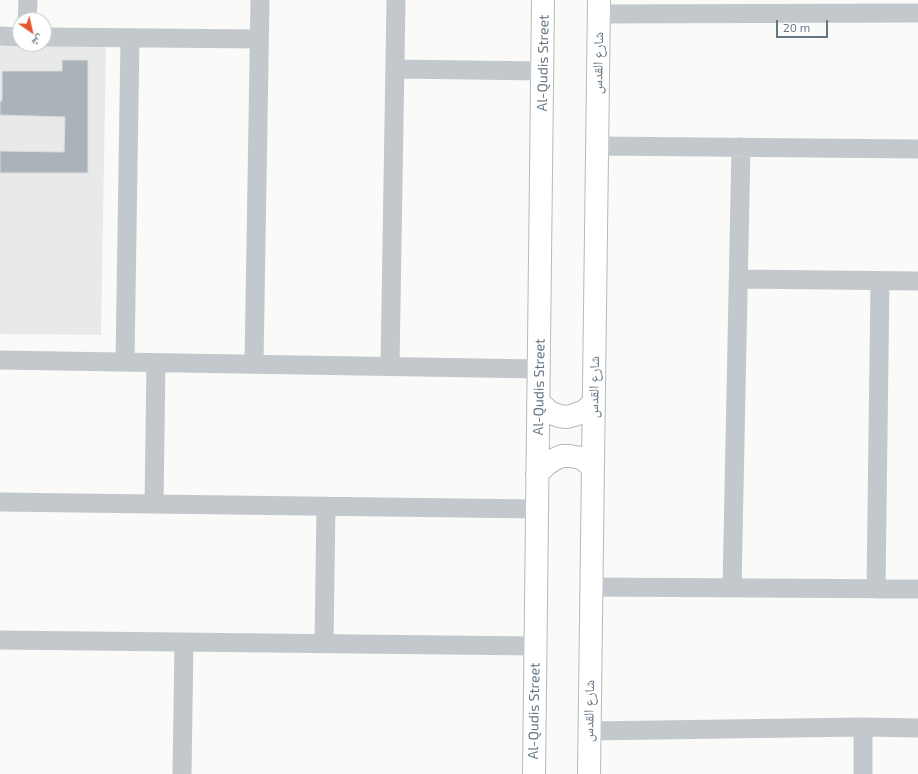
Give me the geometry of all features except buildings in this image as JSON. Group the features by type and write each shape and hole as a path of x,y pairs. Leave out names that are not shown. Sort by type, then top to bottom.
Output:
{"main road":[{"name":"Al-Qudis Street","path":"534,774 543,0"},
{"name":"شارع القدس","path":"589,774 599,7"},
{"path":"538,401 549,412 567,417 583,412 593,404"},
{"path":"537,474 547,464 562,456 580,458 593,467"}],"street":[{"path":"28,0 28,12"},
{"path":"254,364 260,0"},
{"path":"390,366 396,0"},
{"path":"599,7 868,6 918,13"},
{"path":"0,36 12,37"},
{"path":"52,37 259,40"},
{"path":"125,362 130,38"},
{"path":"395,69 542,71"},
{"path":"597,146 918,149"},
{"path":"732,588 742,147"},
{"path":"739,279 918,281"},
{"path":"876,589 880,281"},
{"path":"0,360 539,368"},
{"path":"154,504 156,362"},
{"path":"0,502 537,509"},
{"path":"324,643 326,506"},
{"path":"591,587 918,589"},
{"path":"0,640 535,646"},
{"path":"182,774 184,642"},
{"path":"863,727 863,774"},
{"path":"589,731 863,727 918,728"}],"shaded area":[{"path":"0,46 12,46 12,52 52,52 52,46 106,47 101,335 0,334"}]}
